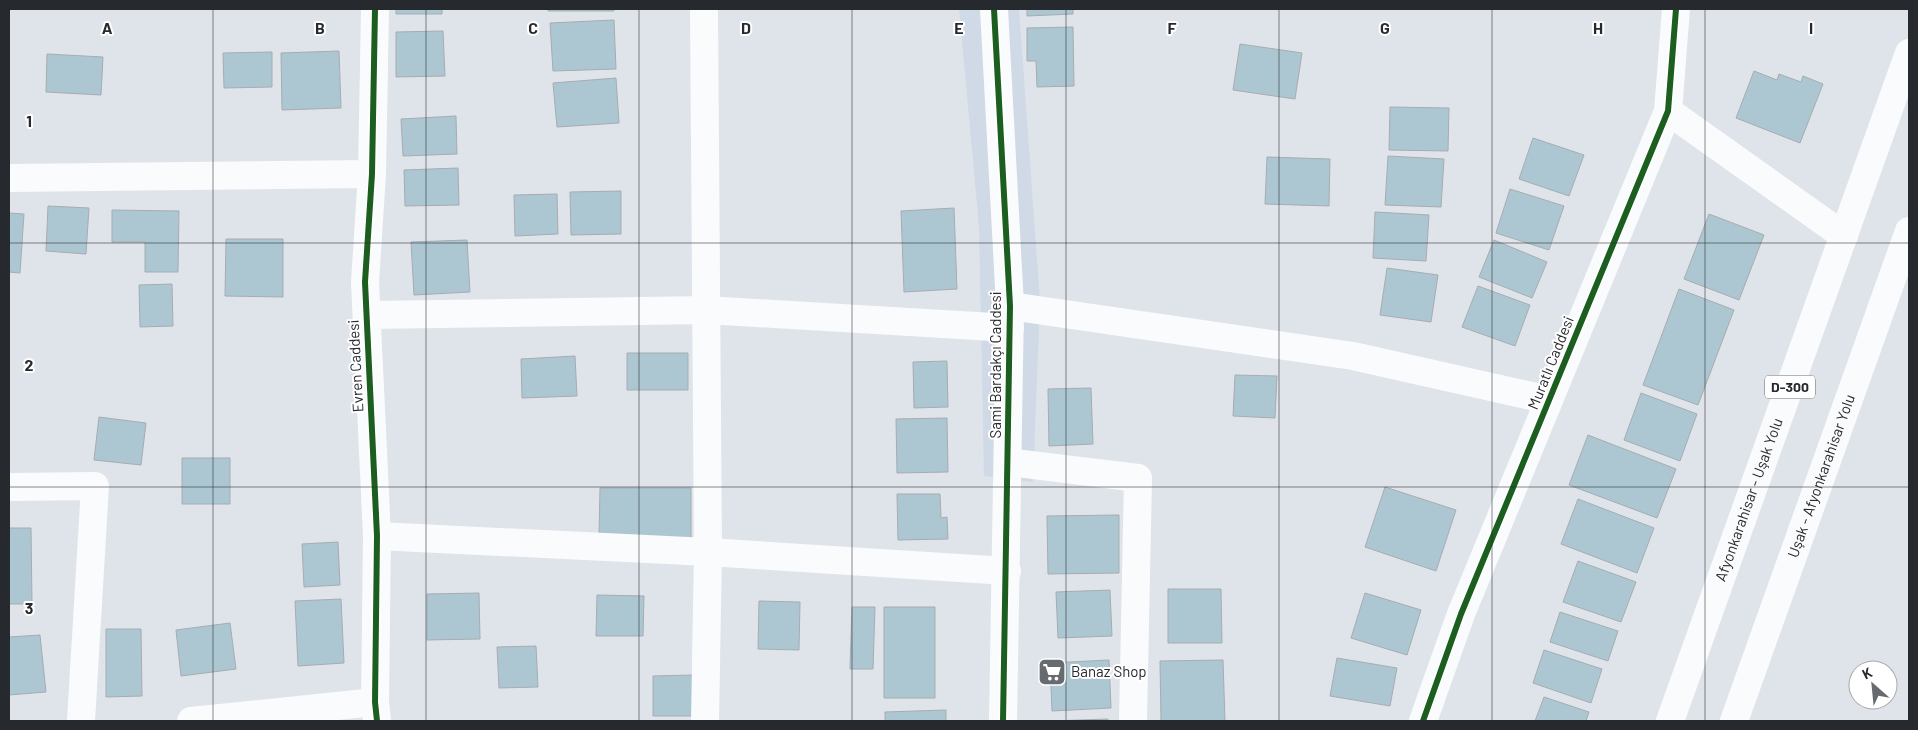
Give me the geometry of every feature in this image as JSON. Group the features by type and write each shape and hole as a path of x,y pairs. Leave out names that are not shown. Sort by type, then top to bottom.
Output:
{"main road":[{"name":"Evren Caddesi","path":"375,9 372,174 365,282 376,536 376,711"},
{"path":"704,9 708,552 705,721"},
{"name":"Sami Bardakçı Caddesi","path":"994,9 1010,317 1003,721"},
{"name":"Muratlı Caddesi","path":"1423,721 1461,614 1668,111 1676,9"},
{"name":"Afyonkarahisar - Uşak Yolu","path":"1670,721 1909,53"},
{"path":"1668,111 1844,236"},
{"path":"9,178 372,174"},
{"name":"Uşak - Afyonkarahisar Yolu","path":"1734,721 1909,231"},
{"path":"367,315 706,310 1010,317 1353,356 1549,400"},
{"path":"1008,462 1138,478 1133,721"},
{"path":"9,487 95,486 81,721"},
{"path":"376,536 708,552 1007,571"},
{"path":"191,721 376,711"}],"shaded area":[{"path":"959,9 1019,9 1040,301 1033,482 984,476 979,226"}],"building":[{"path":"396,9 442,9 442,14 396,14"},
{"path":"548,9 614,9 614,11 548,11"},
{"path":"1027,9 1073,9 1073,14 1027,16"},
{"path":"614,20 616,69 553,71 550,23"},
{"path":"1073,27 1074,86 1037,87 1036,61 1027,61 1027,28"},
{"path":"443,31 445,76 396,77 396,32"},
{"path":"1240,44 1302,53 1295,99 1233,90"},
{"path":"339,51 341,108 282,110 281,53"},
{"path":"272,52 272,87 224,88 223,53"},
{"path":"47,54 103,57 101,95 46,92"},
{"path":"1754,71 1777,80 1779,74 1801,82 1803,76 1823,84 1800,143 1736,118"},
{"path":"616,78 619,123 557,127 553,83"},
{"path":"1390,107 1449,108 1448,151 1389,150"},
{"path":"456,116 457,154 403,156 401,119"},
{"path":"1533,138 1584,155 1569,196 1519,179"},
{"path":"1388,156 1444,159 1441,207 1385,205"},
{"path":"1267,157 1330,159 1329,206 1265,204"},
{"path":"458,168 459,205 405,206 404,170"},
{"path":"1510,189 1564,206 1549,250 1496,233"},
{"path":"621,191 621,234 571,235 570,192"},
{"path":"557,194 558,234 515,236 514,195"},
{"path":"48,206 89,208 86,254 46,251"},
{"path":"954,208 957,289 904,292 901,211"},
{"path":"112,210 179,211 178,272 145,272 145,242 112,242"},
{"path":"1375,212 1429,215 1426,261 1373,258"},
{"path":"9,213 24,214 20,273 9,272"},
{"path":"1709,214 1764,235 1739,300 1684,279"},
{"path":"226,239 283,239 283,297 225,296"},
{"path":"467,240 470,292 414,295 411,242"},
{"path":"1494,240 1547,262 1532,298 1479,277"},
{"path":"1387,268 1438,275 1431,322 1380,315"},
{"path":"172,284 173,326 140,327 139,285"},
{"path":"1478,286 1530,305 1515,346 1462,327"},
{"path":"1679,289 1734,310 1698,405 1643,385"},
{"path":"627,353 688,353 688,390 627,390"},
{"path":"575,356 577,396 522,398 521,359"},
{"path":"947,361 948,407 914,408 913,362"},
{"path":"1235,375 1277,376 1275,418 1233,416"},
{"path":"1091,388 1093,444 1049,446 1048,389"},
{"path":"1641,393 1697,414 1680,461 1624,440"},
{"path":"99,417 146,423 141,465 94,460"},
{"path":"947,418 948,472 897,473 896,419"},
{"path":"1588,435 1676,469 1657,518 1569,485"},
{"path":"182,458 230,458 230,504 182,504"},
{"path":"1385,487 1456,510 1436,571 1365,547"},
{"path":"600,488 691,488 691,539 599,538"},
{"path":"897,494 940,494 941,518 947,517 948,539 898,540"},
{"path":"1578,499 1654,528 1637,573 1561,544"},
{"path":"1119,515 1119,573 1048,574 1047,516"},
{"path":"9,528 31,528 32,604 9,604"},
{"path":"338,542 340,585 304,587 302,544"},
{"path":"1578,561 1636,582 1621,622 1563,602"},
{"path":"1168,589 1221,589 1222,643 1168,643"},
{"path":"1110,590 1112,636 1058,638 1056,592"},
{"path":"479,593 480,639 427,640 427,594"},
{"path":"1365,593 1421,610 1407,655 1351,638"},
{"path":"597,595 644,596 643,636 596,636"},
{"path":"341,599 344,663 298,666 295,601"},
{"path":"759,601 800,602 799,650 758,649"},
{"path":"852,607 875,607 873,669 850,669"},
{"path":"884,607 935,607 935,698 884,698"},
{"path":"1560,612 1618,631 1608,661 1550,642"},
{"path":"230,623 236,669 181,676 176,630"},
{"path":"106,629 141,629 142,696 106,697"},
{"path":"40,635 46,692 9,695 9,637"},
{"path":"536,646 538,687 499,688 497,647"},
{"path":"1544,650 1602,669 1591,703 1533,683"},
{"path":"1337,658 1397,668 1390,706 1330,696"},
{"path":"1109,660 1111,708 1052,711 1050,663"},
{"path":"1223,660 1225,721 1161,721 1160,661"},
{"path":"694,675 694,716 653,716 653,676"},
{"path":"1544,697 1589,712 1586,721 1535,721"},
{"path":"946,710 946,721 885,721 885,712"},
{"path":"1108,719 1108,721 1052,721"}],"cycle path":[{"path":"375,9 372,174 365,282 377,536 375,702 377,721"},
{"path":"994,9 1010,306 1003,721"},
{"path":"1423,721 1461,614 1668,111 1676,9"}],"place":[{"name":"Banaz Shop","path":"1052,672"}]}
